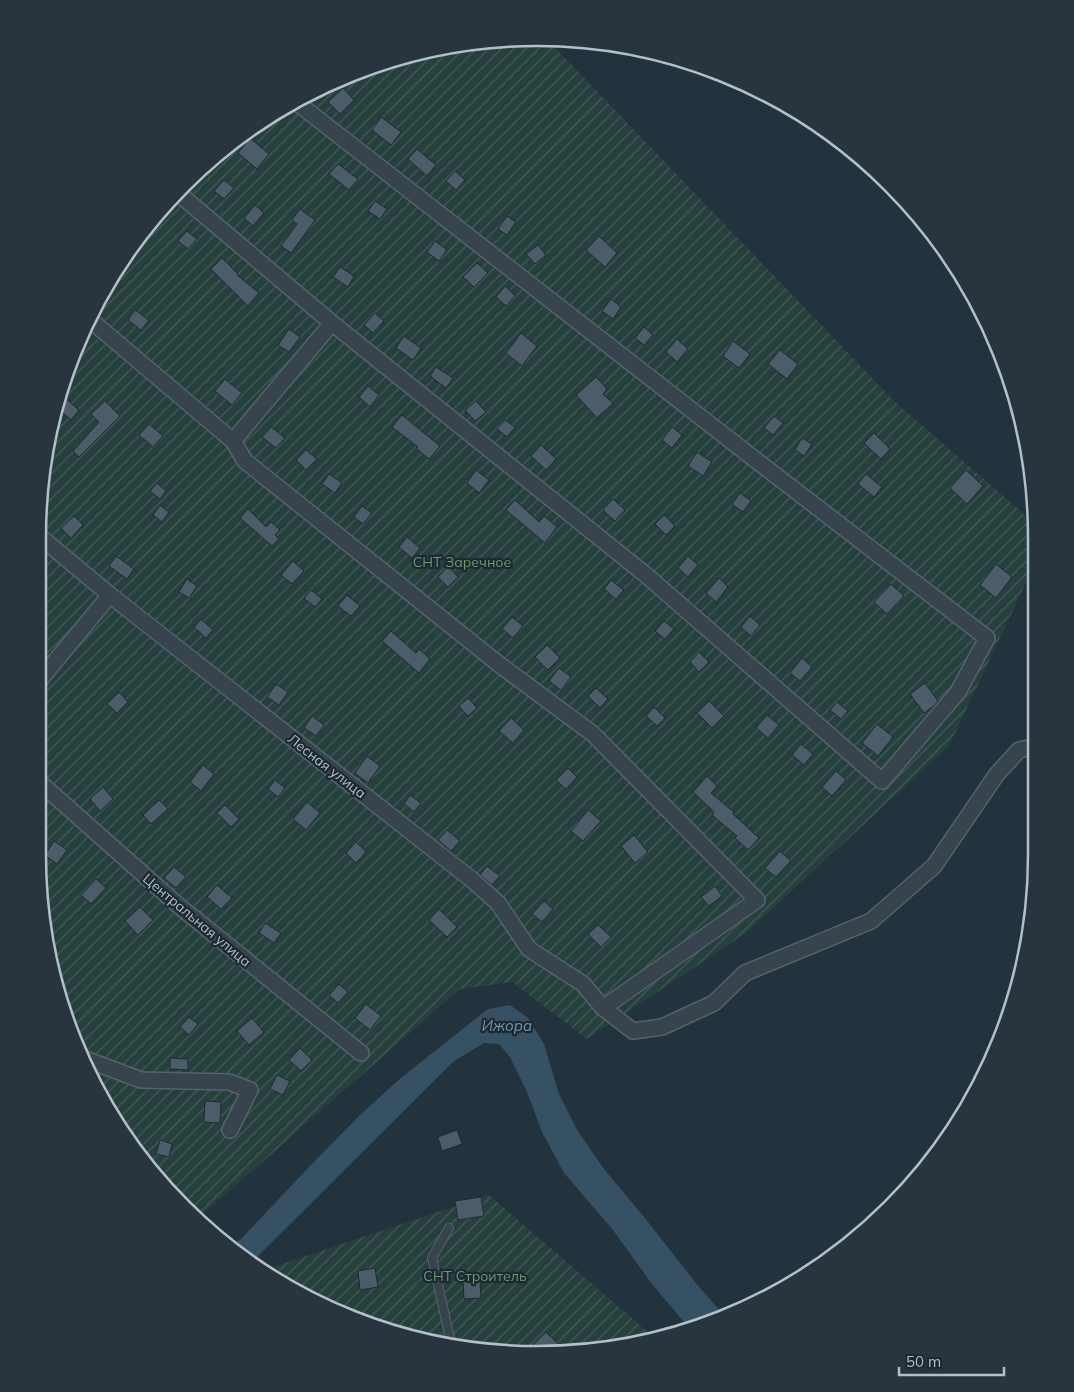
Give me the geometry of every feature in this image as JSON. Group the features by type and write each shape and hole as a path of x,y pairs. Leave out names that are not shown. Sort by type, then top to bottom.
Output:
{"street":[{"path":"183,197 332,323 646,575 882,781 958,692 987,638 302,107"},
{"path":"233,441 332,323"},
{"path":"95,324 233,441 245,461 500,666 593,734 757,900 603,1008"},
{"name":"Лесная улица","path":"46,542 110,595 471,879 498,903 528,949 583,984 603,1008 633,1031 662,1027 714,1002 745,973 871,921 934,866 998,774 1019,750 1028,748"},
{"path":"46,672 110,595"},
{"name":"Центральная улица","path":"46,788 179,906 361,1053"},
{"path":"92,1061 141,1080 228,1082 250,1090 230,1130"}],"lane":[{"path":"449,1228 432,1258 450,1338"}],"green space":[{"name":"СНТ Заречное","path":"505,47 554,47 893,400 1027,517 1028,578 949,746 746,933 587,1039 512,982 460,989 203,1214 168,1179 148,1154 112,1100 84,1043 72,1013 63,982 50,919 46,855 46,537 50,473 63,410 72,379 97,320 129,264 148,238 168,213 213,168 264,129 292,112 320,97 379,72 410,63 473,50"},
{"name":"СНТ Строитель","path":"489,1195 648,1333 601,1342 569,1345 505,1345 473,1342 410,1329 379,1320 320,1295 271,1268"}],"water":[{"name":"Ижора","path":"510,1005 528,1018 544,1044 559,1094 577,1130 604,1169 720,1310 685,1323 652,1284 613,1230 564,1173 542,1132 527,1092 510,1057 499,1044 484,1043 454,1061 256,1258 236,1242 361,1114 402,1077 488,1009"}],"building":[{"path":"343,88 354,100 340,114 328,102"},
{"path":"381,117 401,132 391,145 372,130"},
{"path":"251,139 269,154 257,169 238,153"},
{"path":"417,149 436,165 427,176 408,159"},
{"path":"338,164 358,179 349,190 329,174"},
{"path":"455,171 465,180 456,190 446,181"},
{"path":"224,180 234,188 224,199 214,191"},
{"path":"375,201 387,209 380,219 368,211"},
{"path":"255,205 264,213 253,226 244,218"},
{"path":"300,209 315,220 291,253 281,246 297,224 292,220"},
{"path":"507,216 516,222 507,235 498,229"},
{"path":"187,231 197,239 188,249 178,241"},
{"path":"599,236 617,253 605,267 586,250"},
{"path":"435,241 447,250 439,261 427,252"},
{"path":"538,245 546,255 535,264 526,254"},
{"path":"222,258 237,275 259,293 248,306 211,269"},
{"path":"477,263 488,273 474,287 463,277"},
{"path":"340,267 354,276 348,287 333,277"},
{"path":"505,286 515,296 506,306 496,297"},
{"path":"611,299 621,307 613,319 602,311"},
{"path":"135,310 149,320 141,330 128,320"},
{"path":"375,313 384,321 373,333 364,325"},
{"path":"644,327 653,335 644,345 635,338"},
{"path":"289,329 300,337 289,352 278,345"},
{"path":"521,333 537,346 522,366 506,353"},
{"path":"404,336 421,348 413,360 396,348"},
{"path":"677,339 688,349 677,362 666,352"},
{"path":"733,341 750,354 739,368 723,356"},
{"path":"780,350 798,364 787,379 768,364"},
{"path":"436,367 453,378 446,388 430,376"},
{"path":"596,377 607,389 603,394 613,403 597,418 576,395"},
{"path":"225,379 242,393 232,405 215,391"},
{"path":"368,386 379,395 370,407 359,397"},
{"path":"66,399 79,410 71,420 62,413"},
{"path":"105,401 120,416 79,457 73,451 99,422 91,414"},
{"path":"476,401 486,412 475,421 465,410"},
{"path":"402,415 440,446 429,459 416,448 418,447 392,427"},
{"path":"774,416 783,423 773,435 764,428"},
{"path":"505,420 515,427 507,437 497,429"},
{"path":"149,424 163,436 153,447 139,435"},
{"path":"271,427 285,438 276,448 262,437"},
{"path":"672,427 682,435 672,448 662,440"},
{"path":"874,433 890,449 881,459 864,443"},
{"path":"802,438 812,444 804,456 795,450"},
{"path":"541,445 556,459 546,470 531,456"},
{"path":"306,450 317,459 306,470 296,460"},
{"path":"697,452 712,462 703,476 688,466"},
{"path":"476,470 489,480 479,493 467,483"},
{"path":"966,470 983,486 967,504 950,488"},
{"path":"329,474 342,483 335,493 322,484"},
{"path":"866,474 882,487 874,497 858,484"},
{"path":"157,483 166,491 160,499 150,491"},
{"path":"740,493 751,501 743,512 732,504"},
{"path":"613,499 625,510 615,521 603,510"},
{"path":"515,500 539,522 544,516 557,527 545,543 506,510"},
{"path":"160,505 169,512 162,522 153,515"},
{"path":"362,506 372,513 363,524 354,517"},
{"path":"248,509 266,527 271,522 280,530 275,535 279,539 272,546 240,518"},
{"path":"664,515 675,526 666,535 655,524"},
{"path":"74,516 83,525 71,538 61,528"},
{"path":"407,537 420,548 412,558 399,547"},
{"path":"116,556 134,569 127,579 109,566"},
{"path":"688,556 698,565 688,577 678,568"},
{"path":"293,561 304,571 292,584 281,575"},
{"path":"996,564 1012,577 996,598 980,585"},
{"path":"448,566 458,577 448,587 438,577"},
{"path":"719,578 728,587 716,602 706,593"},
{"path":"187,579 197,586 189,598 179,592"},
{"path":"611,580 624,590 616,599 604,589"},
{"path":"891,584 904,596 887,614 874,602"},
{"path":"311,590 322,599 315,607 304,598"},
{"path":"347,595 360,606 351,616 338,606"},
{"path":"750,616 760,625 751,636 741,627"},
{"path":"512,617 523,626 513,638 502,629"},
{"path":"201,619 213,630 206,638 194,627"},
{"path":"664,621 674,629 665,639 655,631"},
{"path":"391,631 416,653 419,649 430,659 419,673 382,641"},
{"path":"547,645 560,658 548,670 535,657"},
{"path":"699,652 709,662 699,672 690,662"},
{"path":"802,658 812,667 800,681 790,673"},
{"path":"559,668 571,677 561,690 549,681"},
{"path":"925,683 938,701 924,713 910,694"},
{"path":"276,684 288,692 279,705 267,697"},
{"path":"596,688 608,699 600,708 588,696"},
{"path":"119,692 128,702 117,713 107,704"},
{"path":"468,698 477,708 468,716 459,706"},
{"path":"709,701 724,716 712,728 697,713"},
{"path":"837,702 848,711 841,719 830,710"},
{"path":"654,707 665,718 657,726 646,716"},
{"path":"767,715 779,725 768,738 756,728"},
{"path":"312,716 324,725 316,736 304,728"},
{"path":"511,718 524,730 513,743 499,731"},
{"path":"877,724 893,737 878,756 862,743"},
{"path":"801,744 813,754 804,765 792,755"},
{"path":"367,756 380,766 368,783 355,773"},
{"path":"203,765 214,774 201,791 190,782"},
{"path":"568,768 577,777 566,789 556,780"},
{"path":"836,771 846,780 832,796 822,787"},
{"path":"707,776 717,786 711,793 734,812 733,814 759,838 748,850 735,838 737,836 712,815 714,812 693,792"},
{"path":"275,780 285,788 278,797 268,789"},
{"path":"103,787 113,799 100,811 90,799"},
{"path":"410,795 421,803 414,812 404,804"},
{"path":"159,800 168,809 151,824 143,815"},
{"path":"307,802 320,813 306,830 293,819"},
{"path":"225,805 239,819 231,827 217,813"},
{"path":"588,810 601,821 583,841 571,831"},
{"path":"447,830 460,841 451,851 438,840"},
{"path":"634,835 648,852 635,863 621,846"},
{"path":"54,841 67,850 57,864 46,856"},
{"path":"356,842 366,852 356,863 346,853"},
{"path":"780,851 791,861 776,877 765,868"},
{"path":"487,866 500,876 492,885 480,875"},
{"path":"174,867 186,877 176,888 164,878"},
{"path":"96,879 106,888 91,904 81,895"},
{"path":"217,885 232,898 221,909 207,897"},
{"path":"715,886 722,896 709,906 701,897"},
{"path":"544,901 553,909 542,922 532,914"},
{"path":"140,907 153,920 138,935 125,921"},
{"path":"439,909 457,927 447,937 429,920"},
{"path":"265,923 281,933 274,943 259,933"},
{"path":"598,925 611,937 601,947 588,934"},
{"path":"339,984 348,992 338,1003 329,995"},
{"path":"366,1004 381,1016 370,1030 355,1018"},
{"path":"189,1017 198,1024 189,1035 180,1027"},
{"path":"252,1018 264,1032 249,1045 237,1031"},
{"path":"300,1048 312,1060 301,1071 289,1060"},
{"path":"170,1058 188,1059 188,1070 170,1069"},
{"path":"277,1075 290,1081 283,1095 270,1089"},
{"path":"205,1101 221,1102 220,1123 204,1122"},
{"path":"457,1130 462,1144 442,1151 438,1137"},
{"path":"160,1140 172,1144 169,1157 156,1154"},
{"path":"481,1197 484,1216 458,1220 455,1201"},
{"path":"375,1268 378,1287 360,1290 358,1271"},
{"path":"480,1279 481,1298 464,1299 463,1280"},
{"path":"546,1332 559,1345 537,1346 533,1345"}]}
